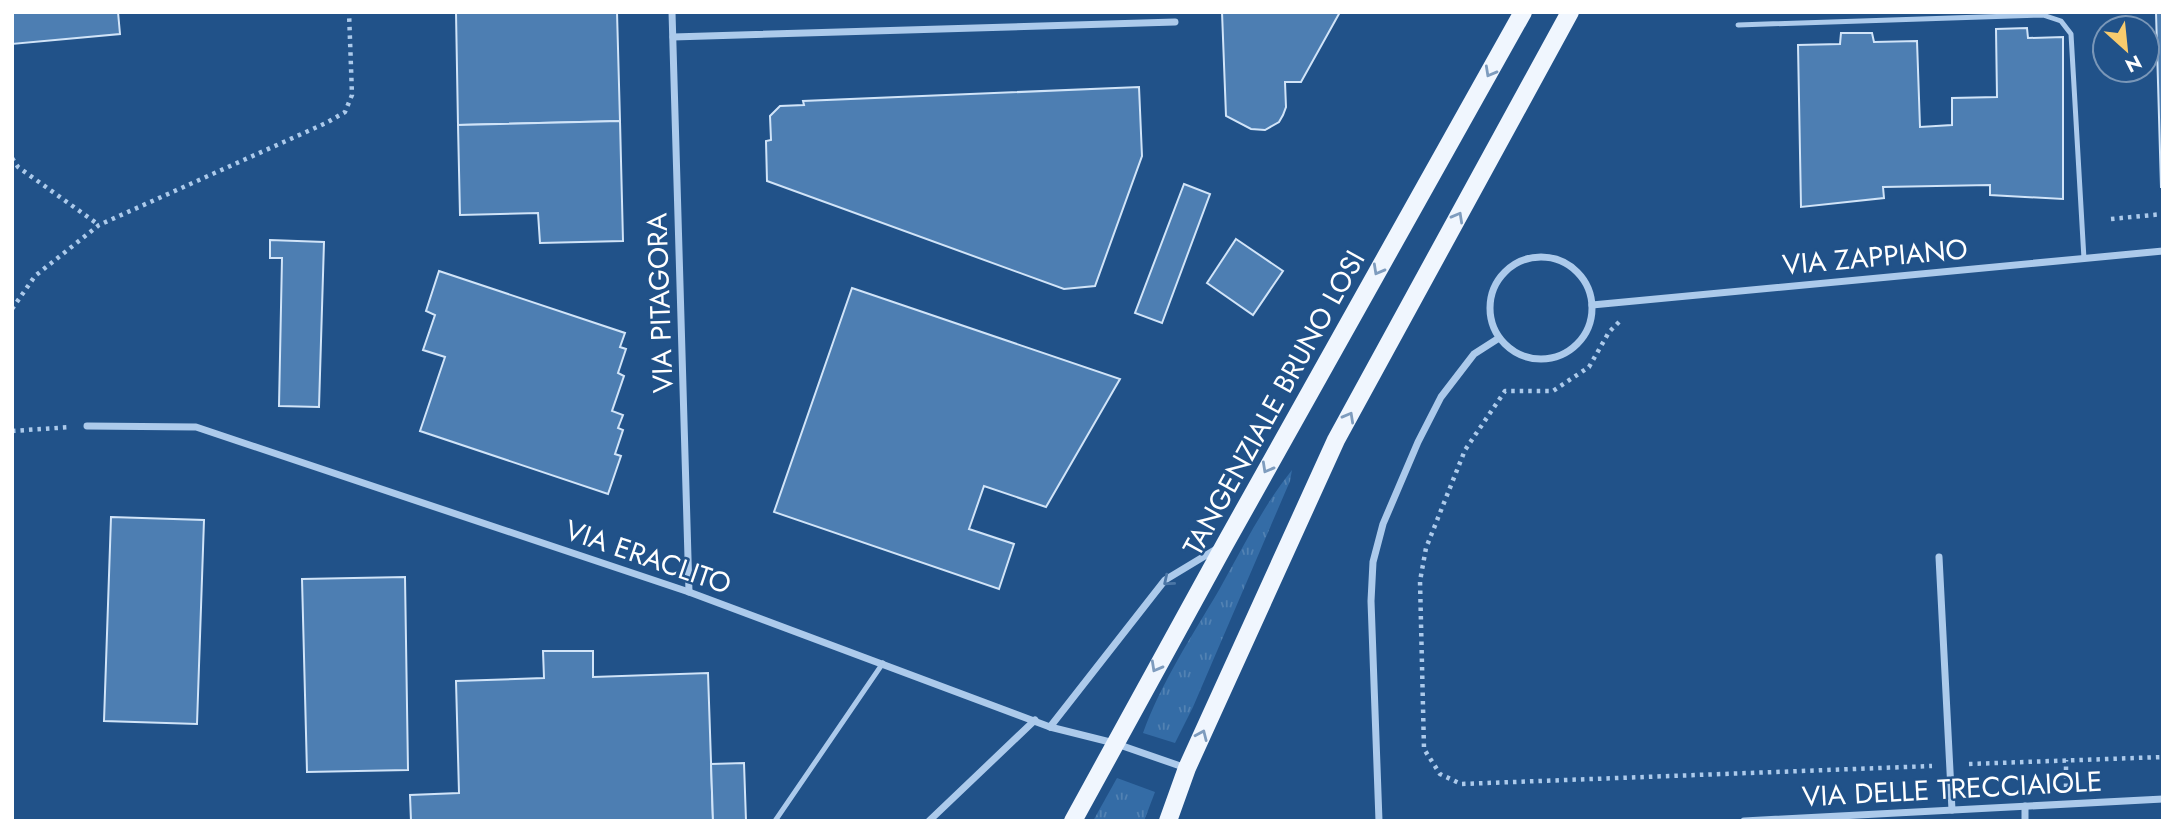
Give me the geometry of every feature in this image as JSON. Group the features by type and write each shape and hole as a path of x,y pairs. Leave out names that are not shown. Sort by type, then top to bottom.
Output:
{"main road":[{"name":"TANGENZIALE BRUNO LOSI","path":"1073,821 1224,544 1523,12"},
{"path":"1168,821 1187,768 1336,440 1570,12"}],"street":[{"name":"VIA PITAGORA","path":"672,12 690,592"},
{"path":"673,37 1175,22"},
{"name":"VIA ZAPPIANO","path":"1591,305 2163,251"},
{"path":"1546,258 1568,265 1580,276 1588,290 1591,305 1590,321 1583,336 1572,348 1558,356 1541,359 1525,357 1510,349 1499,338 1491,316 1492,293 1509,268 1523,261 1546,258"},
{"path":"1379,821 1371,601 1373,562 1383,524 1418,442 1441,397 1474,354 1499,338"},
{"name":"VIA ERACLITO","path":"87,426 196,427 690,592 1050,727 1114,743 1187,768"},
{"path":"1050,727 1165,580 1224,544"},
{"path":"1939,557 1952,810"},
{"path":"929,821 1035,720"},
{"name":"VIA DELLE TRECCIAIOLE","path":"1744,821 2163,799"},
{"path":"2025,806 2025,821"}],"lane":[{"path":"1738,25 2043,15 2061,21 2070,34 2084,259"},
{"path":"775,821 883,663"}],"path":[{"path":"12,309 35,276 99,225 345,112 352,95 349,12"},
{"path":"12,158 29,176 99,225"},
{"path":"2111,219 2163,214"},
{"path":"1627,314 1609,332 1589,367 1553,391 1505,391 1465,450 1426,548 1420,581 1424,749 1440,774 1461,784 2163,757"},
{"path":"12,431 87,426"}],"green space":[{"path":"1292,470 1290,481 1175,743 1143,733 1178,660 1262,513"},
{"path":"1117,778 1155,792 1144,821 1093,821"}],"building":[{"path":"12,12 118,12 120,34 12,44"},
{"path":"456,12 617,12 620,121 458,125"},
{"path":"1222,12 1340,12 1301,82 1285,82 1286,107 1283,115 1279,122 1265,130 1251,129 1226,116"},
{"path":"2163,12 2163,187 2158,84 2161,84 2161,14 2156,14"},
{"path":"2027,28 2028,38 2063,37 2063,199 1990,195 1990,185 1883,187 1884,198 1801,207 1798,45 1840,44 1841,33 1872,33 1874,42 1917,41 1920,127 1952,125 1952,98 1997,97 1996,29"},
{"path":"1139,87 1142,156 1095,286 1064,289 767,181 766,141 771,140 770,116 780,106 804,105 803,101"},
{"path":"620,121 623,241 540,243 538,213 460,215 458,125"},
{"path":"1184,184 1210,194 1162,323 1135,313"},
{"path":"1236,239 1283,271 1253,315 1207,283"},
{"path":"270,240 324,242 319,407 279,406 282,258 270,258"},
{"path":"439,271 625,333 620,347 626,349 618,373 624,376 612,411 623,415 618,428 623,430 615,454 621,456 608,494 420,431 445,357 423,350 435,315 426,311"},
{"path":"852,288 1120,379 1046,507 984,486 969,529 1014,544 999,589 774,512"},
{"path":"111,517 204,520 197,724 104,721"},
{"path":"405,577 408,770 307,772 302,579"},
{"path":"543,651 593,651 593,677 708,673 713,821 411,821 410,795 459,793 456,681 544,678"},
{"path":"744,763 746,821 713,821 711,764"}]}
